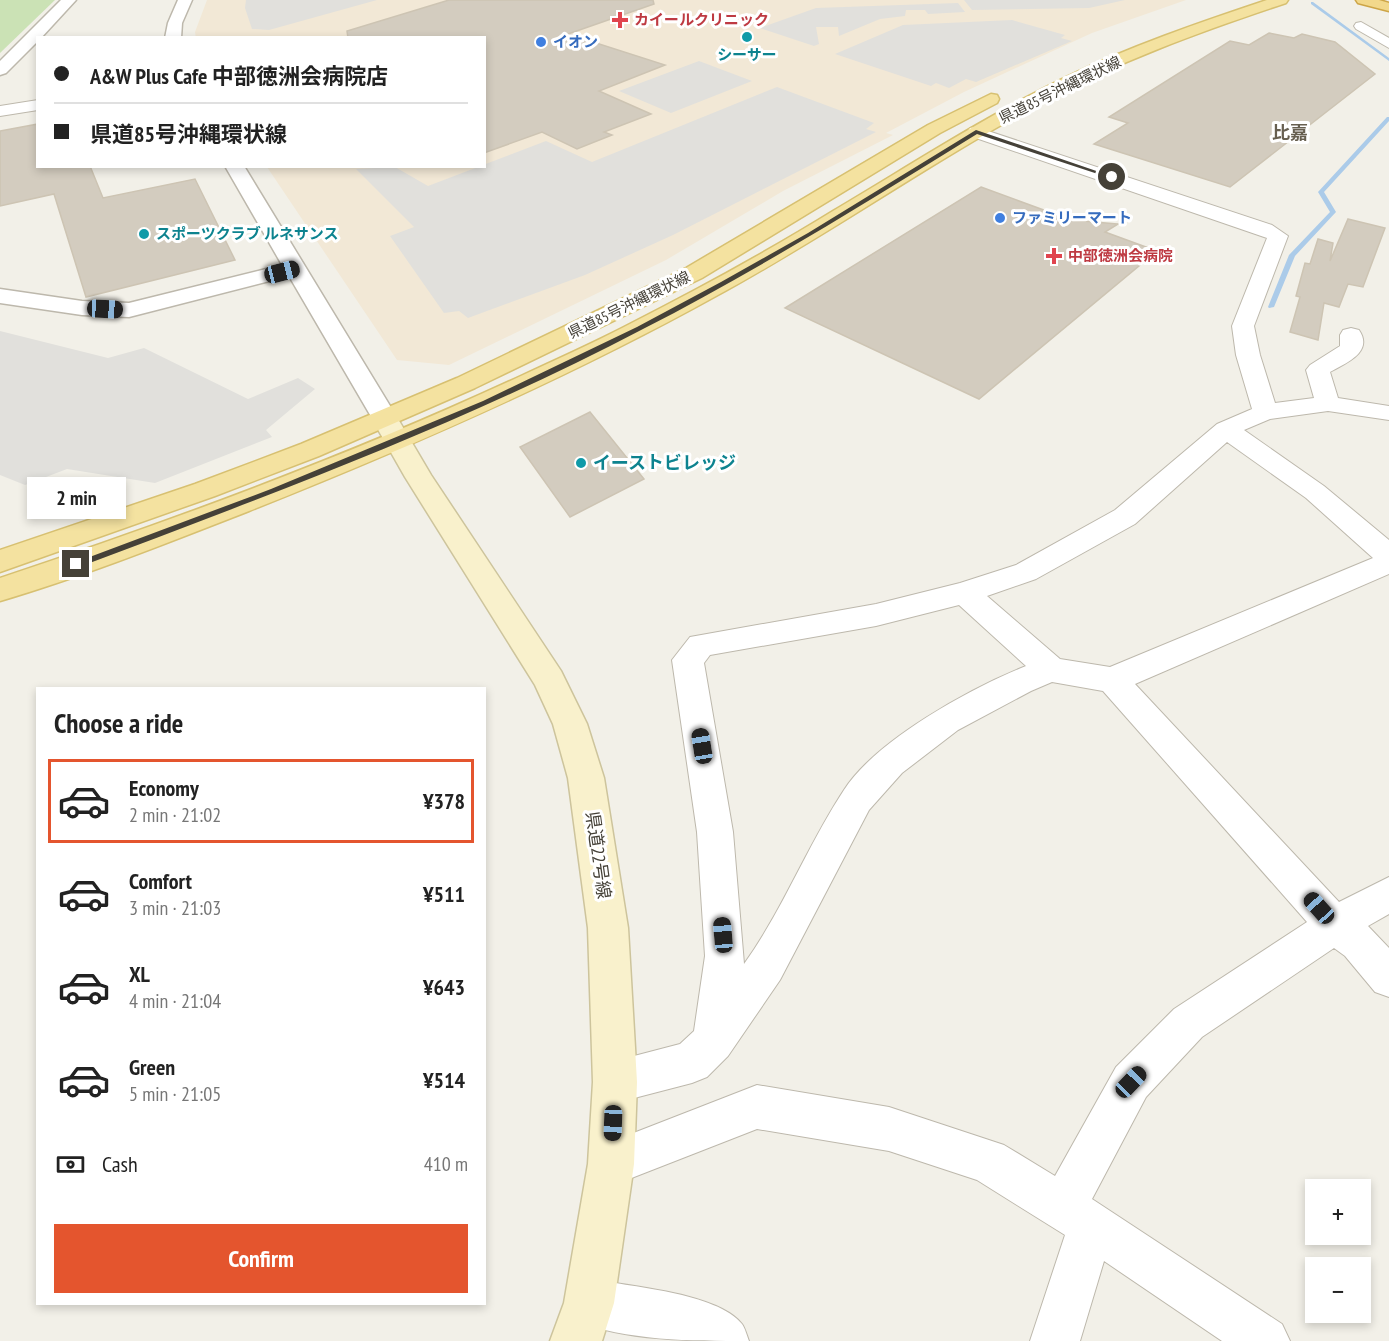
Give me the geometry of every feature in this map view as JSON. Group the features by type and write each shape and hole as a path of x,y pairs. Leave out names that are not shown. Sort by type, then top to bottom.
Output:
{"highway":[{"path":"1363,0 1389,7"}],"main road":[{"name":"県道85号沖縄環状線","path":"0,590 126,547 285,473 392,430 486,403 640,328 810,234 976,132 1071,81 1151,46 1281,0"},
{"path":"1190,15 1212,8"},
{"name":"県道85号沖縄環状線","path":"392,430 487,374 694,273 934,129 1010,89"},
{"name":"県道22号線","path":"392,430 549,680 570,724 586,778 608,928 615,1082 611,1164 582,1322"},
{"name":"県道85号沖縄環状線","path":"0,561 129,518 285,473"}],"street":[{"path":"0,70 69,0"},
{"path":"173,36 175,22 185,0"},
{"path":"1361,26 1389,44"},
{"path":"0,111 36,105"},
{"path":"976,132 1265,229 1278,236 1244,326 1248,355 1265,412"},
{"path":"235,168 392,430"},
{"path":"0,296 82,308 129,310 295,268"},
{"path":"1328,404 1318,370 1352,349 1351,335"},
{"path":"713,1041 725,956 715,832 688,660 700,645 834,624 964,593 1026,572 1125,517 1226,429 1265,412 1328,404 1389,413"},
{"path":"1226,429 1315,492 1389,556"},
{"path":"615,1082 692,1062 713,1041 766,966 857,799 890,763 946,721 1020,682 1051,670 1112,680 1389,563"},
{"path":"964,593 1051,670"},
{"path":"1112,680 1335,925 1359,943 1389,978"},
{"path":"1055,1341 1077,1216 1131,1082 1188,1023 1335,925 1389,894"},
{"path":"611,1164 757,1107 889,1129 988,1161 1077,1216 1265,1341"},
{"path":"582,1322 699,1323 724,1341"}],"shaded area":[{"path":"207,0 1186,0 1092,33 964,92 886,133 893,135 783,191 666,260 449,365 397,360 268,168 486,168 486,36 196,36 195,32"},
{"path":"246,0 377,0 269,30 252,29 245,8"},
{"path":"964,0 1125,0 1089,8 972,10"},
{"path":"958,3 965,12 928,14 925,10 906,10 905,16 880,19 839,36 838,27 816,27 819,44 814,46 760,28 816,8"},
{"path":"1012,20 1065,35 1061,38 1072,41 976,82 966,79 949,88 936,83 931,86 835,54 903,25"},
{"path":"699,61 752,81 671,113 619,91"},
{"path":"777,87 874,123 866,129 876,132 673,235 585,275 468,318 459,311 444,313 390,236 414,227 356,169 397,168 428,186 475,168 486,168 486,164 546,141 592,162"},
{"path":"0,331 108,358 144,348 248,399 298,378 315,389 266,430 272,437 155,483 67,469 25,485 0,475"}],"green space":[{"path":"0,0 55,0 0,53"}],"building":[{"path":"449,0 653,0 654,4 568,34 665,65 599,91 651,114 604,132 612,135 577,149 542,132 486,152 486,36 348,36 347,31"},
{"path":"1269,33 1294,38 1302,34 1335,42 1375,74 1230,187 1094,144 1128,123 1109,117 1230,41 1249,45"},
{"name":"スポーツクラブ ルネサンス","path":"36,124 36,168 91,168 103,198 195,179 235,260 86,297 54,194 0,206 0,131"},
{"path":"981,187 1071,220 1118,224 1105,232 1157,251 979,399 785,308"},
{"path":"1348,219 1385,228 1363,287 1348,284 1339,307 1324,303 1318,340 1290,332 1300,297 1296,296 1305,263 1310,264 1318,239 1333,243 1330,261"},
{"name":"イーストビレッジ","path":"590,412 644,479 570,517 520,447"}],"waterway":[{"path":"1312,3 1389,60"},
{"path":"1271,307 1292,255 1333,212 1321,192 1389,118"}],"place":[{"name":"カイールクリニック","path":"620,20"},
{"name":"シーサー","path":"747,37"},
{"name":"イオン","path":"541,42"},
{"name":"ファミリーマート","path":"1000,218"},
{"name":"スポーツクラブ ルネサンス","path":"144,234"},
{"name":"中部徳洲会病院","path":"1054,256"},
{"name":"イーストビレッジ","path":"581,463"}],"district":[{"name":"比嘉","path":"1290,133"}],"route":[{"path":"76,564 274,491 486,403 640,328 723,284 810,234 976,132 1112,177"}]}
